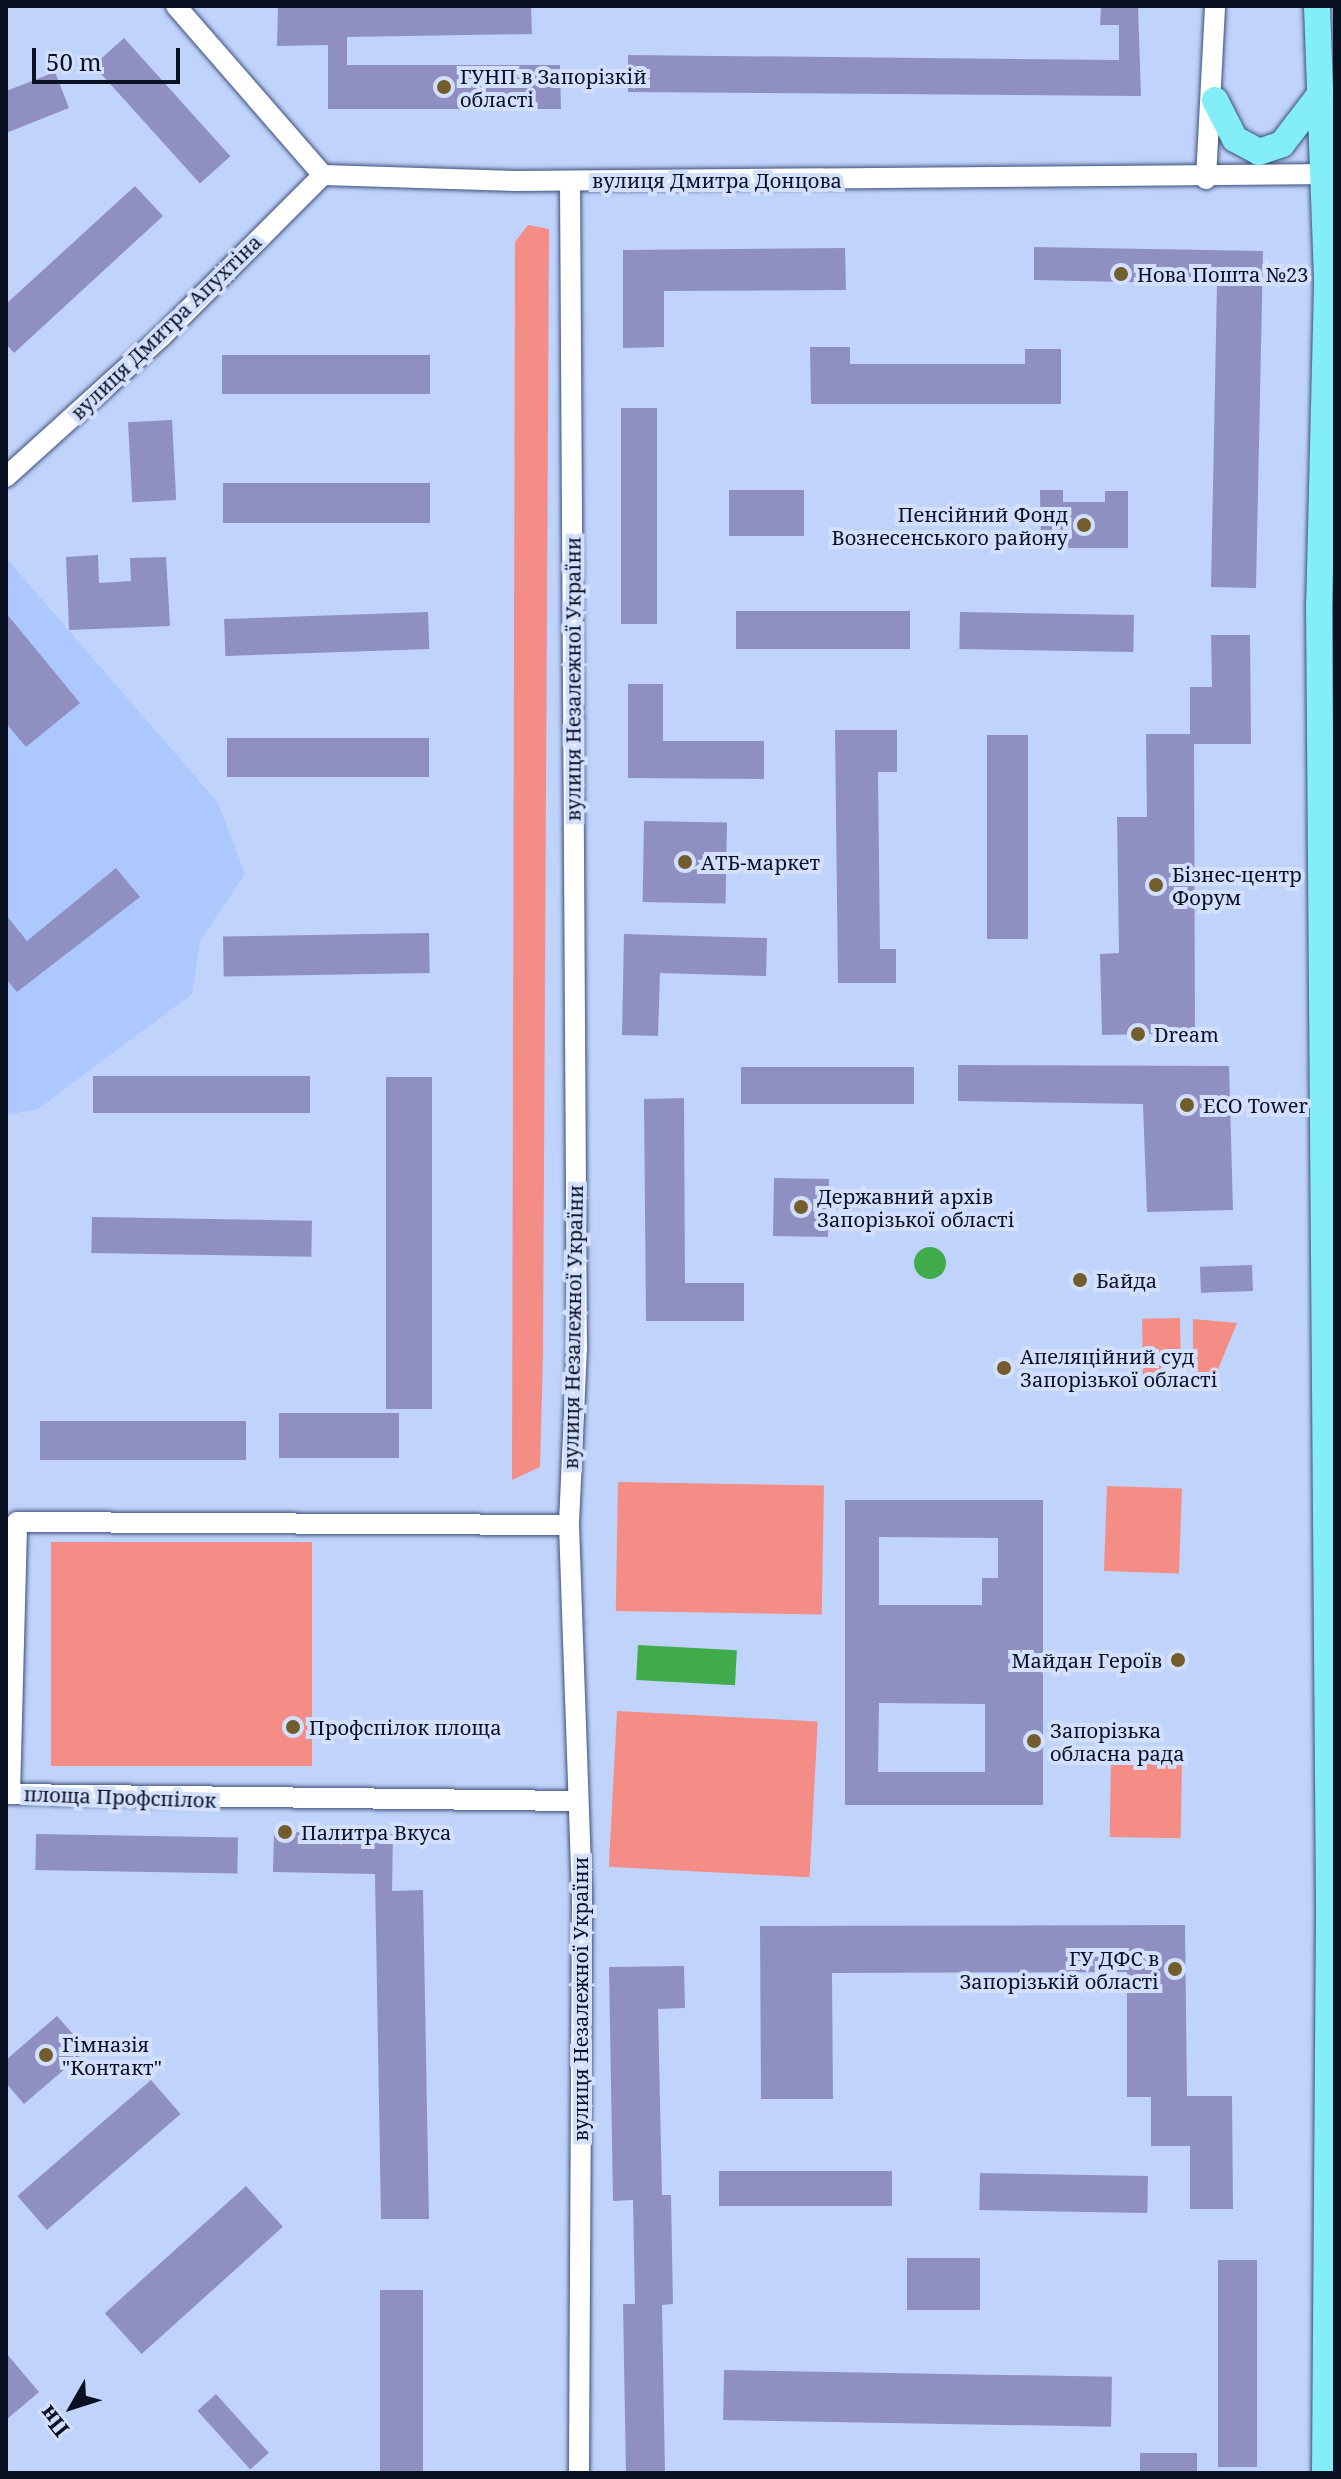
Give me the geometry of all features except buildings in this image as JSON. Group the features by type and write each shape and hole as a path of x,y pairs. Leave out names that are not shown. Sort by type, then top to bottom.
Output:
{"main road":[{"path":"1317,6 1329,174 1331,1871 1325,2473"},
{"path":"1215,100 1230,132 1259,152 1282,144 1321,93"}],"street":[{"path":"176,6 323,175"},
{"path":"1206,179 1215,100 1215,6"},
{"path":"1206,179 1259,152"},
{"name":"вулиця Дмитра Донцова","path":"323,175 570,181 1206,179 1329,174"},
{"name":"вулиця Дмитра Апухтіна","path":"6,477 162,336 323,175"},
{"name":"вулиця Незалежної України","path":"570,181 577,1347 569,1525 574,1801 582,1893 579,2473"},
{"name":"площа Профспілок","path":"569,1525 12,1517 8,1796 574,1801"}],"shaded area":[{"path":"528,225 549,229 543,1354 540,1467 512,1480 515,242"},
{"path":"6,558 218,803 245,874 200,941 192,994 38,1109 6,1115"},
{"path":"930,1247 941,1252 946,1263 941,1274 930,1279 919,1274 914,1263 919,1252"},
{"path":"1180,1318 1181,1388 1143,1389 1142,1319"},
{"path":"1193,1319 1237,1323 1212,1384 1193,1386"},
{"path":"618,1482 824,1486 822,1615 616,1611"},
{"path":"1107,1486 1182,1489 1179,1574 1104,1571"},
{"path":"51,1542 312,1542 312,1766 51,1766"},
{"path":"638,1645 737,1650 735,1685 636,1680"},
{"path":"617,1711 818,1722 810,1877 609,1867"},
{"path":"1111,1760 1182,1761 1181,1838 1110,1837"}],"place":[{"name":"ГУНП в Запорізкій області","path":"444,87"},
{"name":"Нова Пошта №23","path":"1121,274"},
{"name":"Пенсійний Фонд Вознесенського району","path":"1084,525"},
{"name":"АТБ-маркет","path":"685,862"},
{"name":"Бізнес-центр Форум","path":"1156,885"},
{"name":"Dream","path":"1138,1034"},
{"name":"ECO Tower","path":"1187,1105"},
{"name":"Державний архів Запорізької області","path":"801,1207"},
{"name":"Байда","path":"1080,1280"},
{"name":"Апеляційний суд Запорізької області","path":"1004,1368"},
{"name":"Майдан Героїв","path":"1178,1660"},
{"name":"Профспілок площа","path":"293,1727"},
{"name":"Запорізька обласна рада","path":"1034,1741"},
{"name":"Палитра Вкуса","path":"285,1832"},
{"name":"ГУ ДФС в Запорізькій області","path":"1175,1969"},
{"name":"Гімназія \"Контакт\"","path":"46,2055"}]}
